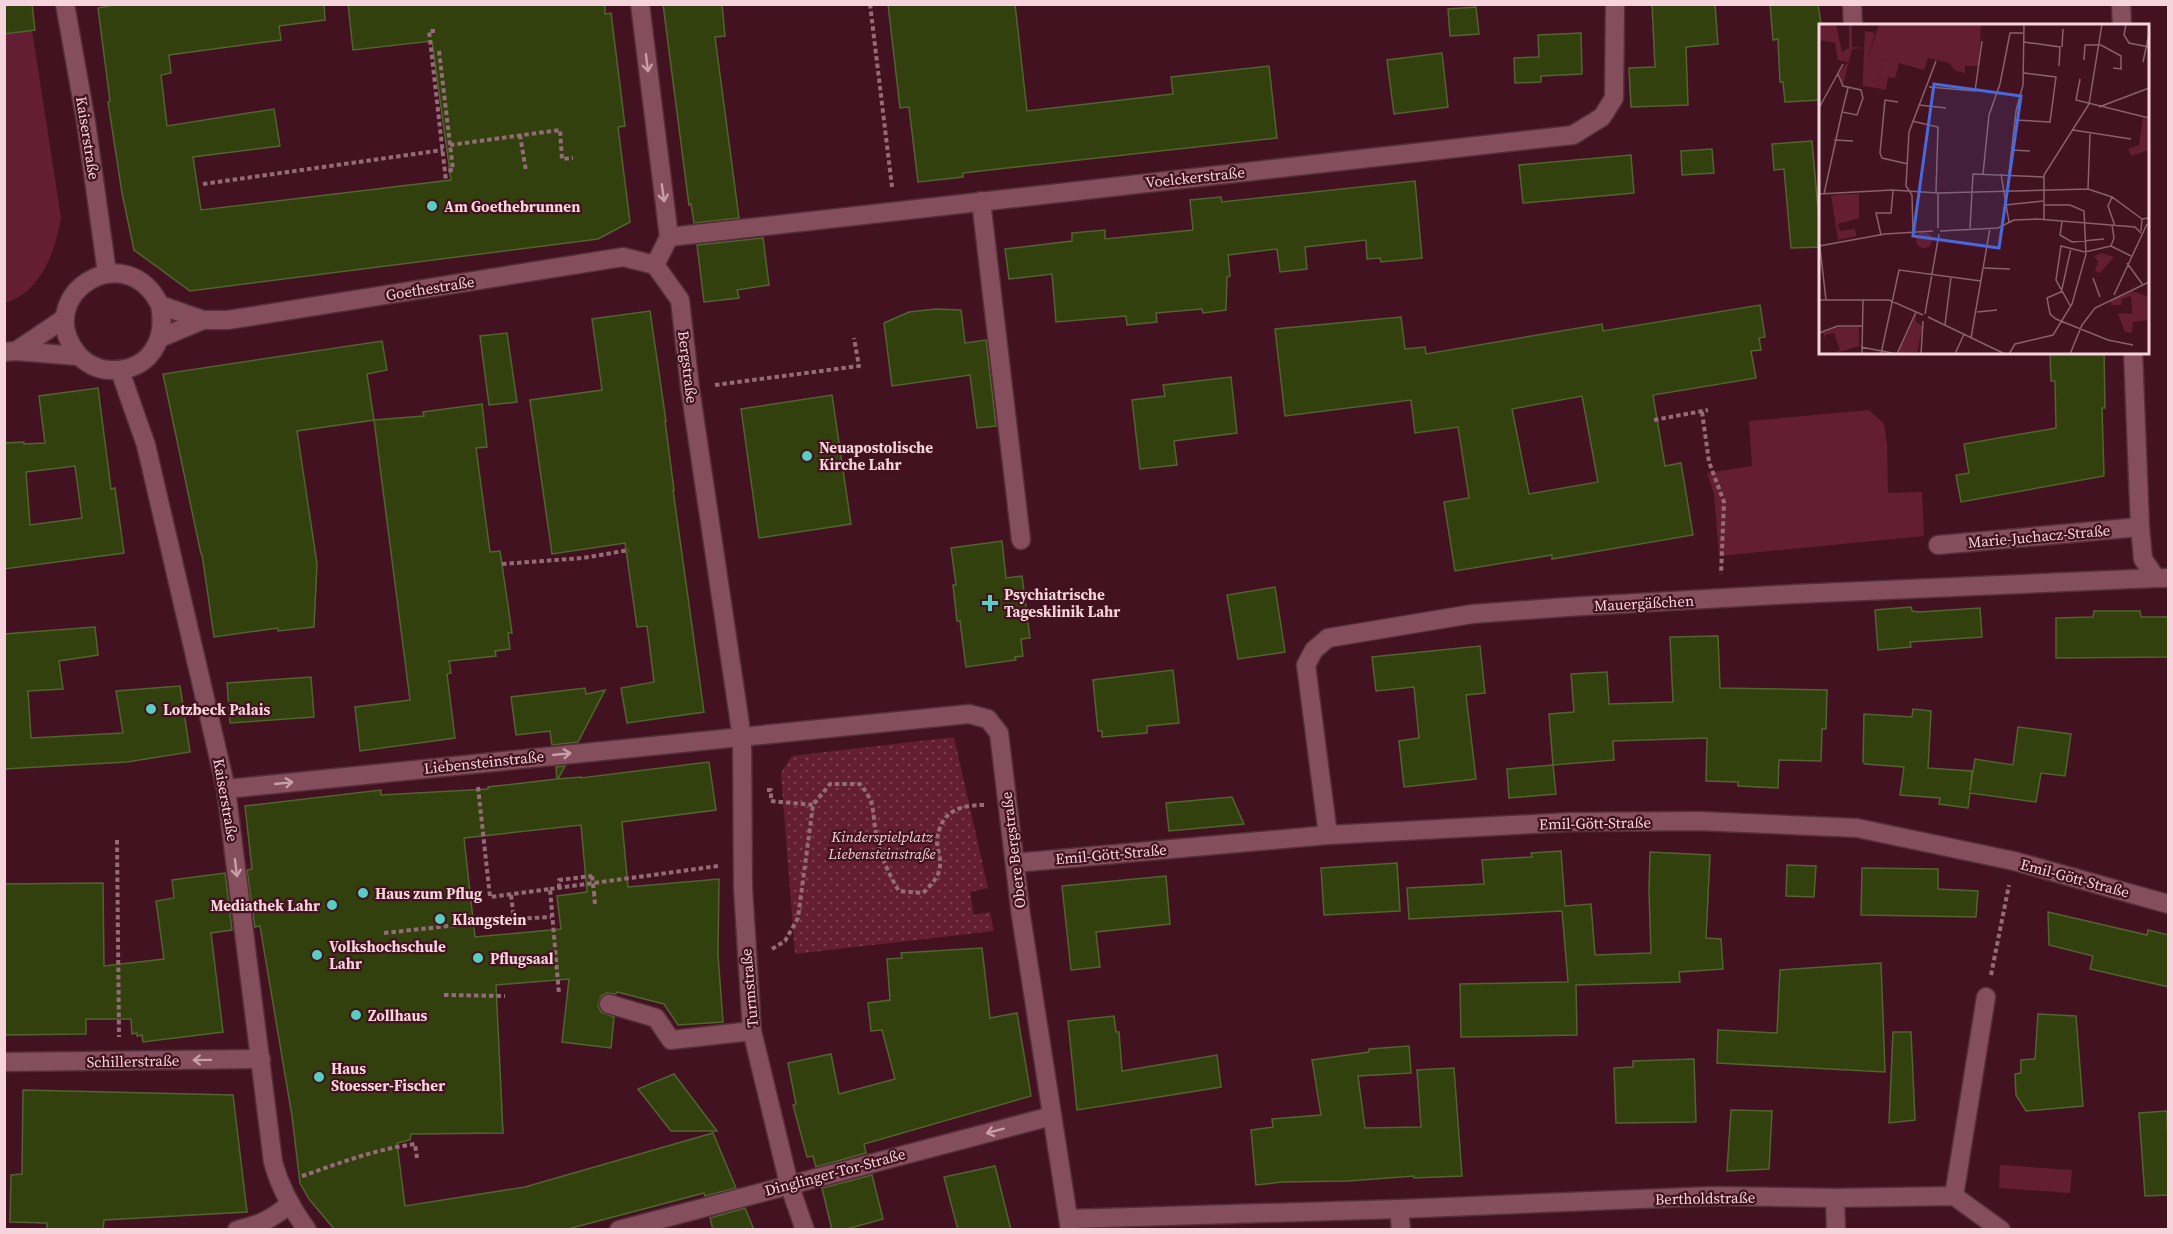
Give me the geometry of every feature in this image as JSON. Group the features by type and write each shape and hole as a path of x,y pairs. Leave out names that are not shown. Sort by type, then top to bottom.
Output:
{"street":[{"name":"Kaiserstraße","path":"65,4 86,122 107,273"},
{"path":"640,4 669,237 655,265"},
{"name":"Voelckerstraße","path":"669,237 694,236 981,201 1573,135 1602,117 1614,98 1615,4"},
{"path":"1852,4 1853,24"},
{"path":"2121,4 2122,24"},
{"path":"981,201 1021,540"},
{"name":"Goethestraße","path":"160,305 203,320 228,320 623,257 655,265"},
{"name":"Bergstraße","path":"655,265 680,300 690,388 742,738"},
{"path":"107,273 133,276 154,293 160,305 163,321 160,338 154,350 134,367 120,371 105,370 90,365 78,356 70,345 65,318 69,302 78,288 91,278 107,273"},
{"path":"10,352 65,318"},
{"name":"Goethestraße","path":"160,338 203,320"},
{"path":"10,352 78,356"},
{"path":"2133,354 2143,559 2162,578"},
{"name":"Kaiserstraße","path":"120,371 146,445 226,789 273,1162 289,1205 308,1230"},
{"name":"Marie-Juchacz-Straße","path":"1938,545 2140,527"},
{"name":"Mauergäßchen","path":"1328,835 1306,665 1314,650 1328,638 1472,614 1795,594 2162,578"},
{"name":"Obere Bergstraße","path":"742,738 969,714 988,718 999,733 1014,863 1069,1224"},
{"name":"Liebensteinstraße","path":"226,789 610,749 742,738"},
{"name":"Turmstraße","path":"742,738 742,863 746,965 752,1031 789,1184 805,1230"},
{"name":"Emil-Gött-Straße","path":"1014,863 1328,835 1570,822 1699,821 1857,828 2014,861 2169,904"},
{"path":"1986,997 1954,1196 2001,1230"},
{"path":"609,1004 656,1018 671,1040 752,1031"},
{"name":"Schillerstraße","path":"4,1062 261,1059"},
{"name":"Dinglinger-Tor-Straße","path":"619,1230 1052,1116"},
{"name":"Bertholdstraße","path":"1069,1224 1713,1196 1835,1198 1954,1196"},
{"path":"1835,1198 1836,1230"},
{"path":"237,1230 257,1226 289,1205"},
{"path":"1400,1209 1401,1230"}],"path":[{"path":"870,4 896,211"},
{"path":"435,31 429,32 446,181"},
{"path":"439,51 453,170 445,171"},
{"path":"450,145 560,130 562,159 573,158"},
{"path":"520,135 526,171"},
{"path":"203,184 442,150"},
{"path":"723,383 859,366 854,338"},
{"path":"1654,420 1708,410"},
{"path":"1702,412 1710,462 1724,502 1721,569"},
{"path":"502,564 583,558 629,550"},
{"path":"476,763 490,897 742,863"},
{"path":"746,965 785,941 798,918 813,805 830,784 860,784 871,797 876,834 886,872 899,891 923,893 933,884 940,866 937,842 942,820 956,809 970,805 1008,805"},
{"path":"780,802 813,805"},
{"path":"117,840 120,1062"},
{"path":"1986,997 2014,861"},
{"path":"559,888 559,880 592,876 595,905"},
{"path":"550,889 559,993"},
{"path":"510,895 514,919"},
{"path":"384,933 551,917"},
{"path":"444,995 505,996"},
{"path":"278,1180 302,1176 363,1155 402,1146 415,1144 417,1158"}],"green space":[{"path":"32,30 61,218 50,257 37,280 17,298 5,303 4,34"},
{"path":"1869,410 1884,424 1887,444 1888,493 1922,492 1924,536 1719,556 1714,494 1707,473 1752,466 1749,421"},
{"name":"Kinderspielplatz Liebensteinstraße","path":"954,737 988,888 970,892 974,915 990,912 994,931 795,954 781,773 792,756"},
{"path":"2000,1165 2072,1170 2070,1193 1999,1188"}],"building":[{"path":"4,4 32,4 35,30 4,34"},
{"path":"120,4 324,4 325,20 279,26 281,40 169,55 171,73 161,75 167,126 274,109 280,146 193,157 201,210 451,180 432,41 353,50 348,4 605,4 605,14 611,13 625,126 618,127 630,222 598,239 190,291 134,250 122,193 108,102 110,101 98,8"},
{"path":"663,4 722,4 725,36 715,37 739,218 694,223 691,204 689,205"},
{"path":"888,4 1015,4 1027,111 1173,94 1171,77 1269,66 1277,138 963,173 963,177 918,182 909,107 900,108"},
{"path":"1652,4 1715,4 1718,44 1686,47 1688,105 1631,107 1629,68 1655,67"},
{"path":"1770,4 1818,4 1821,24 1819,24 1819,100 1785,102 1783,82 1780,82 1778,39 1773,40"},
{"path":"1476,7 1479,34 1450,36 1448,9"},
{"path":"1581,33 1582,74 1541,76 1541,82 1515,83 1514,58 1539,57 1538,35"},
{"path":"1442,53 1448,107 1394,114 1387,60"},
{"path":"1812,141 1819,209 1819,247 1791,248 1784,169 1774,170 1772,144"},
{"path":"1712,149 1714,173 1682,175 1681,151"},
{"path":"1631,155 1634,193 1523,203 1519,165"},
{"path":"1415,181 1422,258 1381,262 1380,258 1367,259 1366,240 1305,247 1307,269 1280,272 1277,249 1228,255 1230,276 1227,277 1226,310 1203,313 1202,309 1156,313 1157,322 1127,325 1126,316 1056,322 1052,274 1009,279 1005,249 1072,241 1072,233 1105,230 1105,239 1193,230 1190,200 1221,197 1222,202"},
{"path":"763,238 769,285 737,290 739,298 704,302 697,245"},
{"path":"1760,305 1765,337 1759,338 1761,350 1751,351 1756,378 1653,395 1665,466 1681,463 1693,535 1552,559 1552,555 1455,571 1444,502 1469,498 1458,427 1415,433 1411,400 1285,416 1275,329 1401,317 1405,349 1425,347 1426,354 1602,324 1603,331","holes":["1582,396 1598,482 1529,494 1512,409"]},
{"path":"936,309 961,310 965,343 986,340 996,426 977,428 970,375 892,386 884,323 909,312"},
{"path":"650,311 704,712 627,723 621,688 654,682 647,626 637,627 625,543 552,554 530,400 602,390 592,319"},
{"path":"507,333 517,402 489,405 480,336"},
{"path":"382,341 387,370 367,374 374,420 297,431 317,564 314,627 278,631 278,628 214,637 202,554 163,374"},
{"path":"2050,354 2104,354 2105,408 2102,408 2104,476 1961,502 1956,475 1969,473 1964,444 2056,428 2055,381 2051,381"},
{"path":"1231,377 1237,433 1174,441 1177,465 1140,469 1132,400 1165,396 1163,385"},
{"path":"98,388 111,489 115,488 124,553 4,569 4,443 45,443 39,396","holes":["75,466 82,518 30,525 26,472"]},
{"name":"Neuapostolische Kirche Lahr","path":"832,395 851,524 759,538 741,409"},
{"path":"482,404 487,447 476,448 490,552 500,551 512,633 508,633 510,649 495,651 496,656 449,661 451,673 447,674 455,738 360,751 355,707 410,700 374,420 424,416 423,412"},
{"name":"Psychiatrische Tagesklinik Lahr","path":"1002,541 1006,578 1022,576 1030,638 1021,639 1023,656 1015,657 1016,660 966,667 960,621 957,621 953,585 956,585 951,548"},
{"path":"1275,587 1285,652 1238,659 1227,595"},
{"path":"1911,607 1912,611 1919,612 1980,608 1982,637 1910,642 1911,647 1878,650 1875,610"},
{"path":"2094,611 2140,611 2141,617 2169,617 2169,657 2056,658 2056,618 2093,617"},
{"path":"95,627 98,655 59,661 63,689 28,691 31,738 123,733 116,691 180,686 190,752 127,762 4,769 4,634"},
{"path":"1718,636 1720,688 1827,690 1826,729 1822,729 1821,761 1779,760 1778,788 1738,786 1738,782 1706,781 1707,738 1613,741 1614,760 1553,765 1549,714 1574,712 1571,674 1607,672 1609,704 1673,702 1670,637"},
{"path":"1480,646 1485,693 1466,695 1476,779 1404,787 1399,741 1419,738 1414,687 1376,691 1372,657"},
{"path":"1173,670 1179,723 1147,726 1147,733 1102,737 1102,731 1098,731 1093,680"},
{"path":"311,677 314,717 230,723 227,683"},
{"path":"585,688 586,694 605,690 578,742 552,745 550,731 516,735 511,697"},
{"path":"1913,709 1931,711 1928,768 1972,771 1970,791 1975,759 2013,765 2018,727 2071,734 2065,776 2041,773 2036,802 1970,793 1968,808 1939,804 1940,798 1900,795 1904,767 1863,762 1864,714 1912,717"},
{"path":"709,762 716,810 622,822 628,887 719,879 718,955 723,1022 678,1025 664,1004 617,992 616,994 607,993 601,996 598,1006 601,1012 614,1017 611,1048 562,1042 569,979 496,985 503,1133 411,1134 410,1140 397,1143 405,1206 525,1187 713,1133 736,1188 705,1196 704,1193 564,1230 335,1230 309,1199 300,1183 292,1116 260,926 255,927 247,870 252,869 245,806 381,790 381,795 488,789 488,787 557,779 556,767 565,766 558,779","holes":["581,825 587,892 557,896 561,929 475,937 464,838"]},
{"path":"1553,765 1556,794 1509,798 1507,769"},
{"path":"1232,797 1244,824 1169,831 1166,803"},
{"path":"1561,851 1565,906 1591,904 1595,955 1651,953 1650,852 1710,855 1706,938 1721,939 1723,969 1679,972 1680,982 1576,985 1577,1035 1461,1037 1460,984 1568,982 1562,911 1409,919 1407,888 1484,884 1482,860 1532,857 1531,853"},
{"path":"1397,863 1400,911 1324,915 1321,868"},
{"path":"1787,865 1816,866 1814,897 1786,896"},
{"path":"1862,868 1938,869 1938,889 1978,891 1976,917 1861,915"},
{"path":"225,873 232,930 211,933 223,1032 143,1042 142,1035 132,1034 131,1019 86,1019 86,1034 4,1035 4,884 103,883 104,966 164,959 156,901 174,898 172,880"},
{"path":"1166,876 1170,924 1096,932 1100,967 1071,970 1062,886"},
{"path":"2048,912 2147,935 2148,930 2169,935 2169,987 2090,969 2093,956 2049,945"},
{"path":"982,948 990,1018 1017,1013 1031,1096 864,1144 866,1153 816,1167 813,1156 807,1157 793,1105 796,1104 788,1063 831,1054 839,1094 895,1079 882,1030 871,1031 868,1003 890,1000 887,959 902,958 901,953"},
{"path":"1881,963 1885,1072 1717,1063 1718,1030 1777,1033 1780,970"},
{"path":"2038,1014 2076,1016 2083,1106 2026,1111 2016,1095 2015,1074 2021,1073 2021,1060 2035,1059"},
{"path":"1114,1016 1116,1032 1119,1032 1122,1071 1217,1055 1221,1087 1077,1110 1068,1021"},
{"path":"1893,1032 1911,1032 1915,1120 1889,1123"},
{"path":"1409,1046 1411,1073 1358,1076 1365,1128 1421,1127 1417,1070 1454,1068 1462,1176 1414,1178 1414,1176 1256,1185 1251,1130 1273,1127 1272,1119 1321,1115 1312,1060 1369,1052 1369,1049"},
{"path":"1694,1059 1696,1122 1616,1123 1614,1068 1633,1067 1633,1061"},
{"path":"674,1074 717,1131 671,1131 638,1089"},
{"path":"23,1090 233,1095 247,1212 104,1220 103,1230 47,1230 47,1223 10,1222 11,1175 22,1174"},
{"path":"1731,1110 1772,1111 1769,1169 1727,1171"},
{"path":"2167,1111 2169,1195 2145,1196 2139,1113"},
{"path":"995,1166 1011,1230 958,1230 944,1177"},
{"path":"872,1175 883,1219 843,1230 832,1230 822,1188"},
{"path":"745,1208 754,1230 713,1230 710,1218"}],"place":[{"name":"Am Goethebrunnen","path":"432,206"},
{"name":"Neuapostolische Kirche Lahr","path":"807,456"},
{"name":"Psychiatrische Tagesklinik Lahr","path":"990,603"},
{"name":"Lotzbeck Palais","path":"151,709"},
{"name":"Haus zum Pflug","path":"363,893"},
{"name":"Mediathek Lahr","path":"332,905"},
{"name":"Klangstein","path":"440,919"},
{"name":"Volkshochschule Lahr","path":"317,955"},
{"name":"Pflugsaal","path":"478,958"},
{"name":"Zollhaus","path":"356,1015"},
{"name":"Haus Stoesser-Fischer","path":"319,1077"}]}
